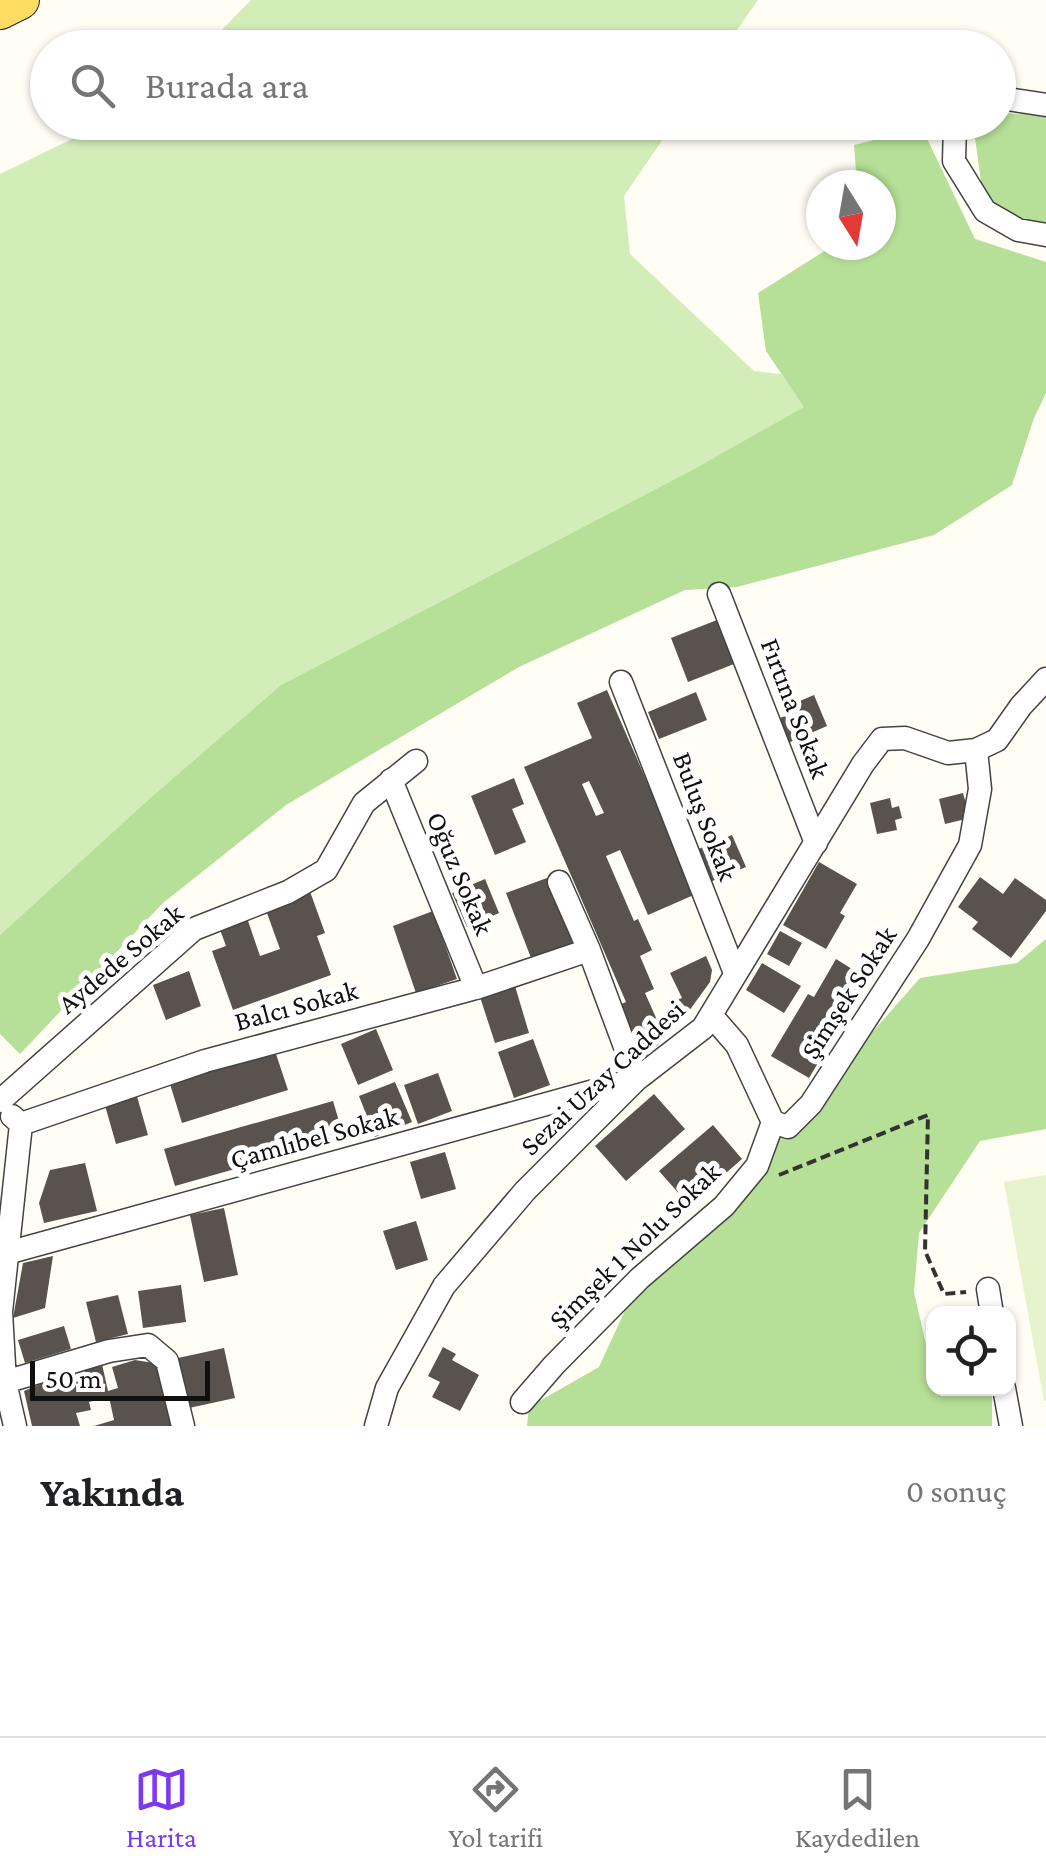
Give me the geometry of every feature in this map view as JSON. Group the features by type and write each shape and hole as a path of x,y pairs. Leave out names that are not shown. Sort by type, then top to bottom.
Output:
{"main road":[{"path":"0,10 20,0"}],"street":[{"path":"1016,101 1046,105"},
{"path":"955,140 954,161 985,212 1018,230 1046,235"},
{"name":"Fırtına Sokak","path":"720,594 816,842"},
{"path":"976,750 997,740 1046,679"},
{"name":"Buluş Sokak","path":"621,682 734,973"},
{"name":"Sezai Uzay Caddesi","path":"376,1426 388,1388 444,1286 525,1190 637,1079 703,1028 882,740 904,738 948,753 976,750"},
{"name":"Şimşek Sokak","path":"774,1122 788,1127 811,1104 918,940 970,845 980,789 976,750"},
{"name":"Aydede Sokak","path":"0,1104 194,929 288,892 326,870 364,803 416,761"},
{"name":"Oğuz Sokak","path":"392,780 476,988"},
{"path":"560,882 637,1079"},
{"name":"Balcı Sokak","path":"21,1124 205,1060 476,988 589,950"},
{"path":"711,1015 736,1046 774,1122"},
{"name":"Çamlıbel Sokak","path":"7,1253 637,1079"},
{"path":"0,1104 21,1124 1,1312 3,1365 15,1426"},
{"name":"Şimşek 1 Nolu Sokak","path":"522,1402 640,1278 724,1206 757,1166 774,1122"},
{"path":"988,1290 991,1306"},
{"path":"3,1365 148,1345 167,1361 183,1426"},
{"path":"1005,1396 1010,1426"}],"path":[{"path":"781,1174 928,1115 925,1250 944,1294 988,1290"}],"green space":[{"path":"251,0 758,0 737,30 222,30"},
{"path":"1016,114 1046,115 1046,231 985,211 975,140 1016,140"},
{"path":"70,140 662,140 624,196 630,254 754,371 781,374 805,407 281,685 0,935 0,174"},
{"path":"874,140 928,140 975,239 1046,262 1046,393 1012,485 934,535 737,587 685,590 519,667 286,805 163,903 20,1054 0,1034 0,935 281,685 694,469 804,407 766,351 758,293 810,260 896,260 896,170 856,170 854,145"},
{"path":"1046,939 1046,1129 980,1141 919,1233 914,1292 926,1344 926,1396 992,1396 992,1426 527,1426 529,1407 599,1367 640,1278 774,1144 920,978 1017,963"},
{"path":"1046,1175 1046,1401 1044,1401 1004,1182"}],"building":[{"path":"717,620 734,664 688,682 671,638"},
{"path":"607,690 696,894 648,915 620,850 606,856 634,921 638,919 652,950 640,956 654,989 645,993 665,1038 643,1059 619,1005 626,1002 524,767 592,738 577,703","holes":["589,781 604,813 596,816 582,784"]},
{"path":"696,692 707,720 659,739 648,712"},
{"path":"814,695 827,726 788,743 777,719 791,714 788,706"},
{"path":"514,778 524,804 512,809 526,842 495,855 471,796"},
{"path":"963,793 970,818 945,824 939,799"},
{"path":"890,798 892,808 899,806 902,818 895,820 897,830 877,834 870,803"},
{"path":"732,835 746,867 710,882 696,850"},
{"path":"819,862 857,884 826,949 783,925"},
{"path":"980,877 1003,894 1015,878 1046,900 1046,911 1011,958 972,929 978,922 958,907"},
{"path":"547,878 574,947 533,963 506,893"},
{"path":"485,879 499,913 467,927 452,893"},
{"path":"308,886 325,933 317,936 331,975 233,1010 212,951 226,946 218,924 246,915 260,956 280,949 263,902"},
{"path":"433,911 457,979 416,993 393,926"},
{"path":"780,931 802,943 789,966 767,954"},
{"path":"706,956 712,970 710,982 681,1022 672,1002 682,998 670,973"},
{"path":"836,959 868,979 809,1078 771,1056 808,994 814,997"},
{"path":"762,963 801,986 784,1013 746,990"},
{"path":"189,971 201,1006 166,1020 153,985"},
{"path":"515,986 529,1033 495,1043 480,997"},
{"path":"376,1029 393,1070 358,1085 341,1044"},
{"path":"533,1039 550,1085 514,1098 498,1052"},
{"path":"275,1051 288,1090 182,1123 170,1084"},
{"path":"438,1073 452,1111 418,1124 404,1085"},
{"path":"395,1082 412,1122 375,1137 359,1096"},
{"path":"136,1093 148,1135 116,1144 104,1102"},
{"path":"654,1094 685,1129 626,1181 595,1146"},
{"path":"333,1101 344,1138 175,1186 164,1149"},
{"path":"713,1125 742,1159 689,1205 659,1171"},
{"path":"445,1152 456,1189 421,1199 410,1162"},
{"path":"85,1163 97,1211 44,1223 39,1203 50,1170"},
{"path":"224,1208 238,1275 204,1282 190,1215"},
{"path":"416,1221 428,1260 396,1270 383,1231"},
{"path":"53,1256 45,1308 13,1318 23,1263"},
{"path":"181,1285 186,1322 143,1328 138,1291"},
{"path":"118,1295 128,1334 96,1342 86,1302"},
{"path":"64,1326 71,1349 25,1363 18,1340"},
{"path":"443,1347 456,1354 452,1360 479,1375 460,1411 432,1397 440,1382 428,1376"},
{"path":"224,1348 235,1398 189,1408 178,1358"},
{"path":"135,1360 160,1364 179,1426 94,1426 114,1420 109,1397 89,1402 91,1410 76,1413 80,1426 32,1426 24,1391 69,1372 102,1364 108,1391 118,1388 112,1367"}]}
